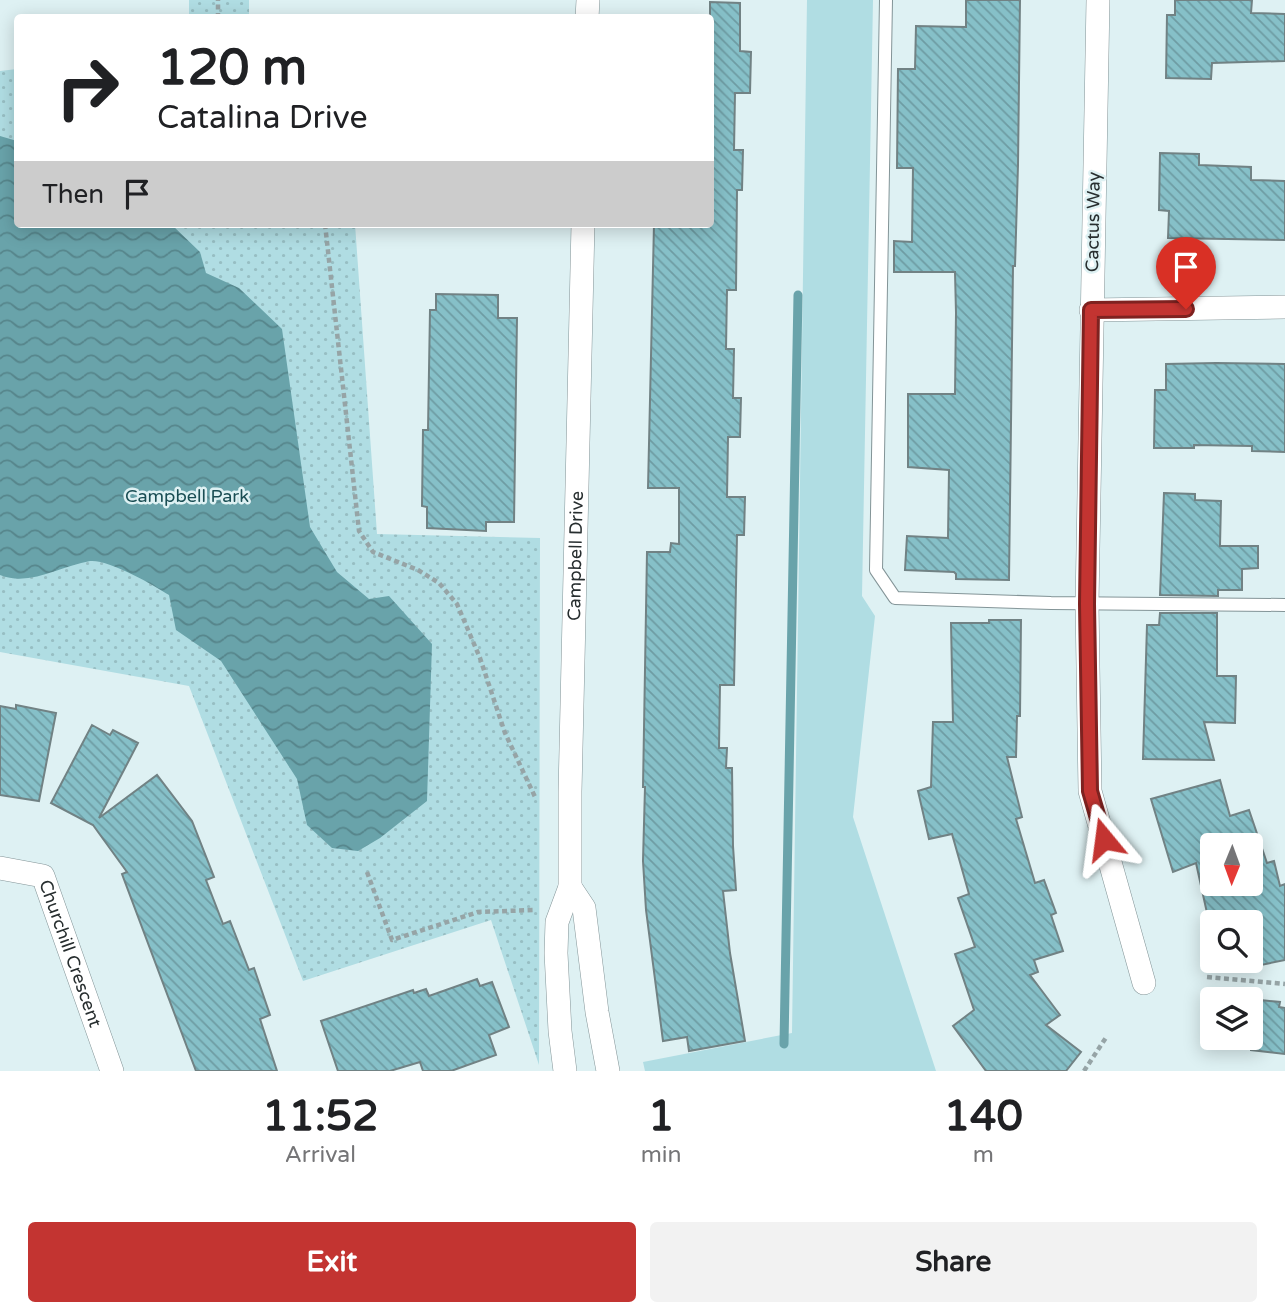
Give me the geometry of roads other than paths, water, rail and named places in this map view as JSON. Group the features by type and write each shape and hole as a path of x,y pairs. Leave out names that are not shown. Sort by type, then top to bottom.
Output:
{"street":[{"name":"Cactus Way","path":"1098,0 1087,604 1090,791 1144,984"},
{"name":"Campbell Drive","path":"565,1071 556,953 558,922 570,887 583,228"},
{"path":"1091,310 1285,307"},
{"name":"Churchill Crescent","path":"0,868 43,876 112,1071"},
{"name":"Campbell Drive","path":"570,887 584,908 597,1012 608,1071"}],"lane":[{"path":"886,0 876,570 895,598 1285,606"}],"water":[{"path":"0,136 14,140 14,228 175,228 200,252 206,273 239,288 282,329 310,527 337,572 369,599 389,596 432,644 427,801 380,838 358,851 332,848 307,825 297,779 221,661 176,630 169,595 131,574 98,561 22,579 0,575"}],"waterway":[{"path":"784,1044 798,295"}],"park label":[{"name":"Campbell Park","path":"187,496"}]}
